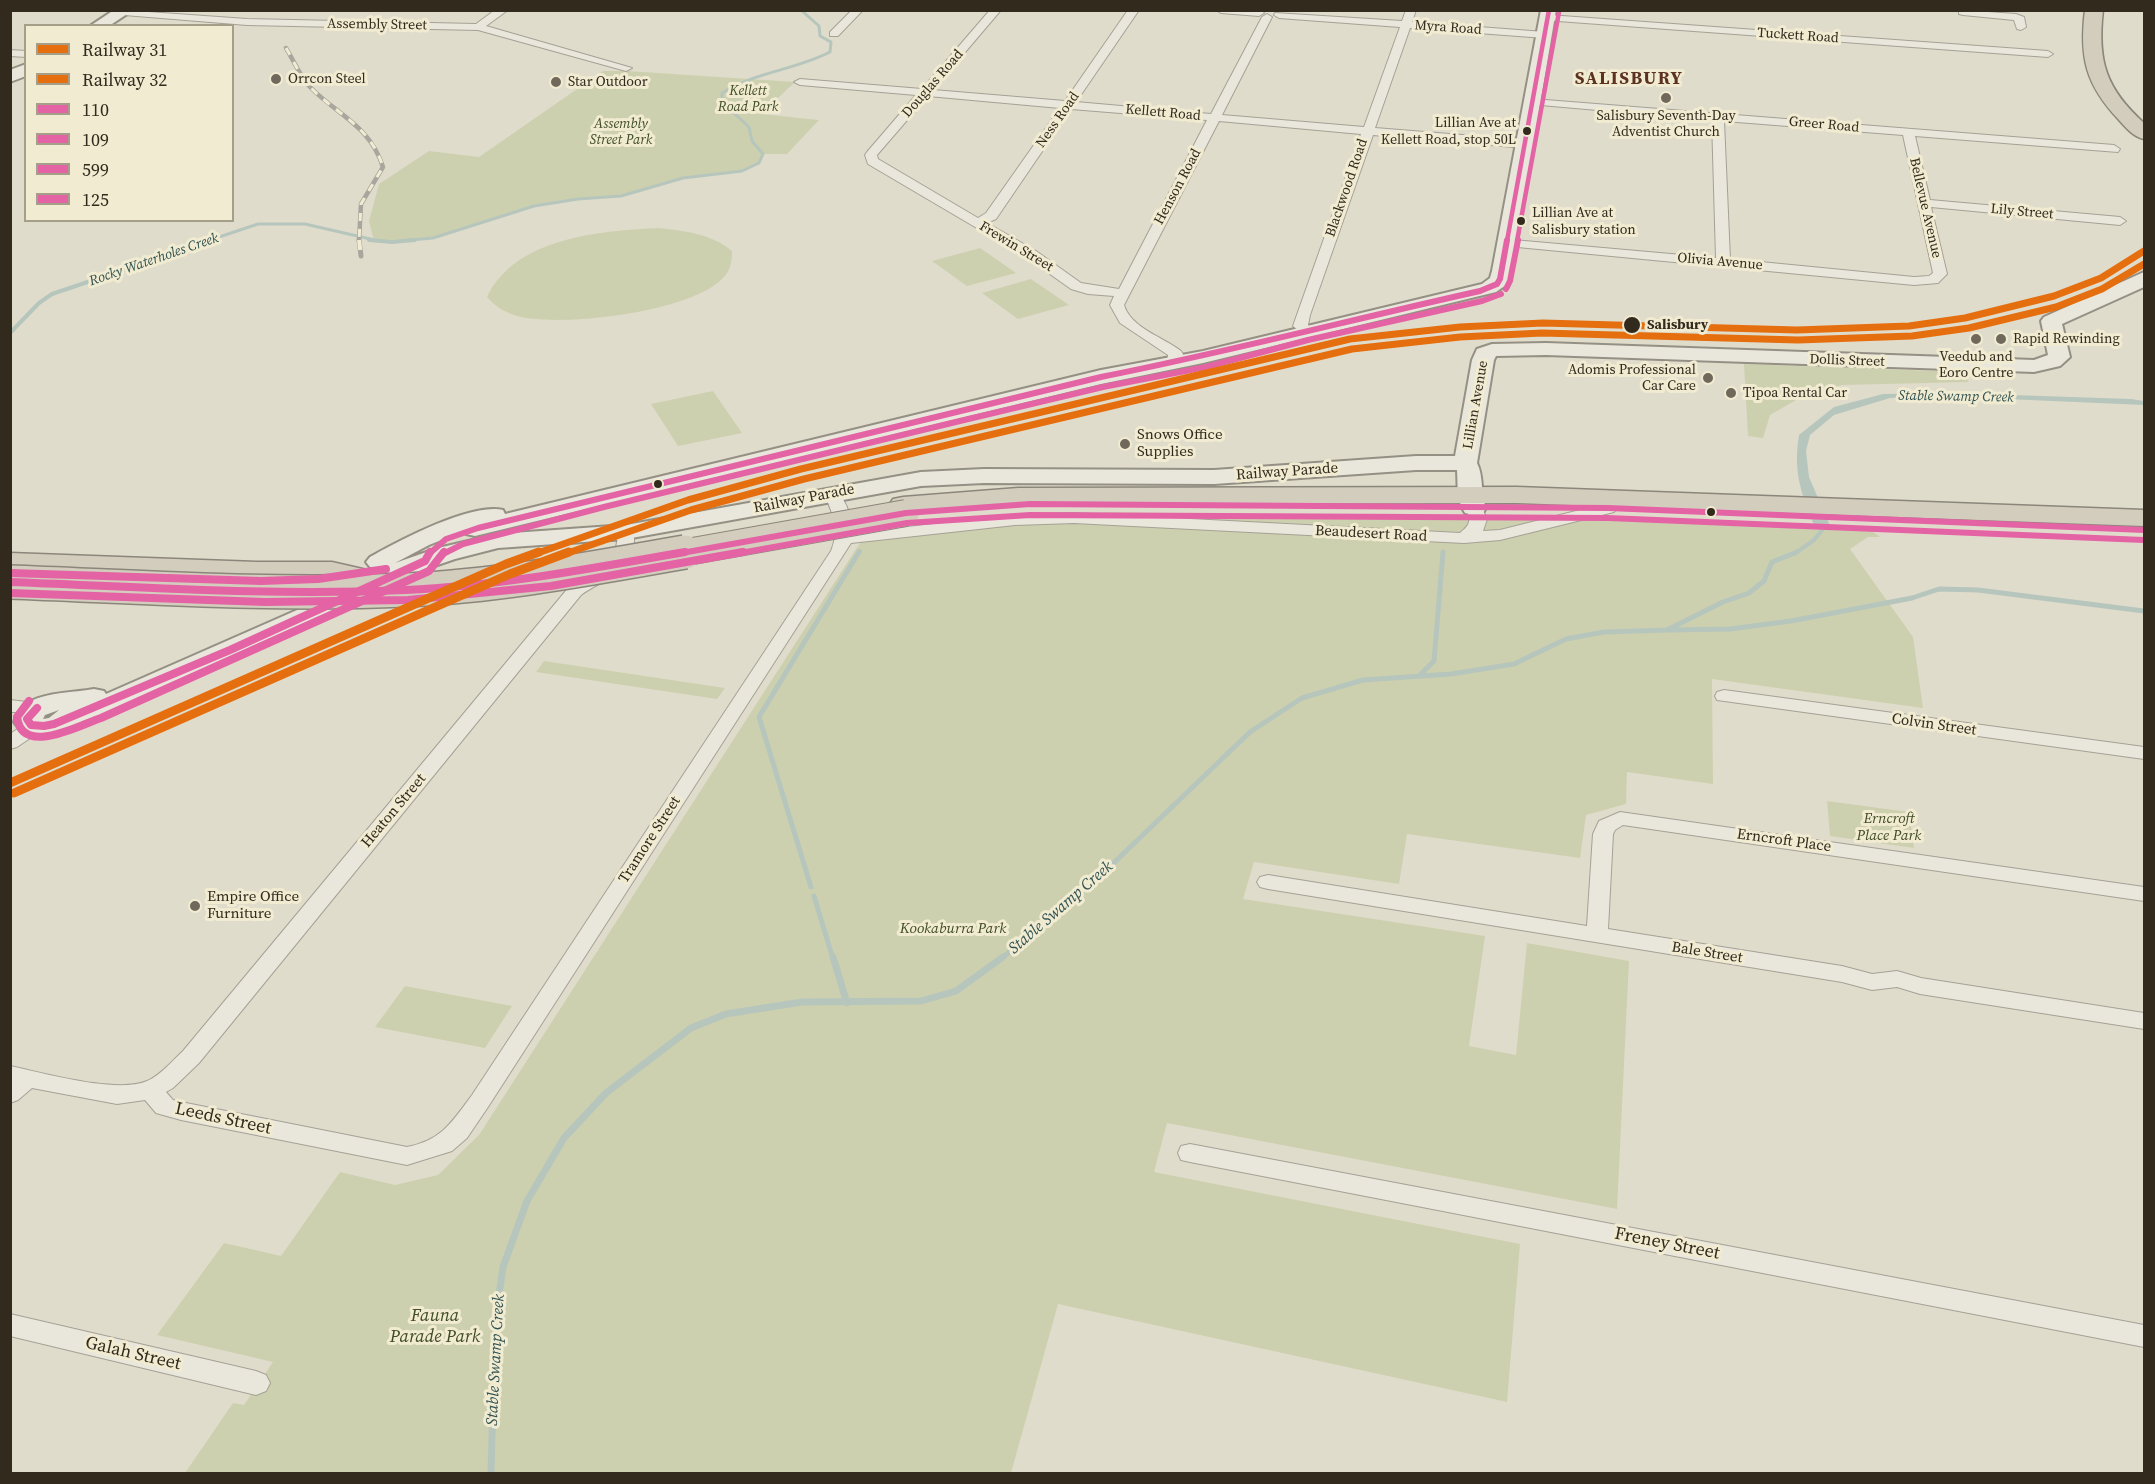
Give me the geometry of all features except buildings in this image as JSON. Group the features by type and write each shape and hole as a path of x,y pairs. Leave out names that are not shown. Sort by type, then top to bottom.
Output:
{"highway":[{"path":"2094,10 2089,42 2094,68 2112,99 2145,133"},
{"path":"2108,10 2101,40 2104,62 2114,86 2145,122"},
{"name":"Beaudesert Road","path":"1466,490 1608,508 1782,509"},
{"name":"Beaudesert Road","path":"10,572 336,584 409,581 553,567 904,509 1466,490 1517,495 2145,530"},
{"name":"Beaudesert Road","path":"10,582 265,592 407,590 549,576 904,509"},
{"name":"Beaudesert Road","path":"1852,512 2145,518"},
{"path":"10,562 261,571 316,569 368,573"},
{"path":"187,568 189,573 368,573"}],"street":[{"path":"478,27 503,10"},
{"path":"834,34 858,10"},
{"name":"Douglas Road","path":"871,158 996,10"},
{"name":"Ness Road","path":"976,223 991,216 1134,10"},
{"name":"Myra Road","path":"1221,10 1545,35"},
{"name":"Blackwood Road","path":"1306,330 1300,326 1303,315 1411,10"},
{"path":"102,24 131,11"},
{"path":"112,24 131,11"},
{"name":"Assembly Street","path":"131,11 247,22 478,27 626,68"},
{"path":"318,12 424,21 423,26"},
{"path":"1963,12 2016,17 2020,19 2023,40"},
{"name":"Henson Road","path":"1122,293 1269,14"},
{"path":"368,573 448,533 1090,379 1160,350 1213,353 1480,291 1497,284 1500,279 1549,14"},
{"name":"Tuckett Road","path":"1549,14 2023,40 2048,54"},
{"path":"1991,14 1995,26 2023,40"},
{"path":"10,70 24,63"},
{"path":"10,77 24,70"},
{"name":"Kellett Road","path":"800,82 1525,144"},
{"name":"Greer Road","path":"1533,102 2114,148"},
{"path":"1718,117 1723,262"},
{"name":"Bellevue Avenue","path":"1908,132 1940,274 1933,280"},
{"name":"Frewin Street","path":"871,158 875,164 1031,254 1076,285 1088,290 1122,293"},
{"name":"Lily Street","path":"1925,203 2120,221"},
{"name":"Olivia Avenue","path":"1507,242 1914,281 1933,280"},
{"name":"Dollis Street","path":"1492,350 1546,349 1985,366 2042,365 2054,362 2059,357 2051,321 2145,278"},
{"path":"1122,293 1118,311 1126,322 1160,350"},
{"name":"Lillian Avenue","path":"1466,490 1483,360 1485,354 1492,350"},
{"name":"Railway Parade","path":"27,713 54,726 69,710 95,697 208,651 305,607 368,573 425,561 498,541 626,532 890,483 950,477 1214,477 1432,462 1466,490"},
{"path":"1464,538 1477,528 1479,519 1466,490"},
{"path":"832,494 842,515 846,539"},
{"name":"Beaudesert Road","path":"846,539 1015,520 1074,518 1464,538 1500,535 1608,508"},
{"name":"Heaton Street","path":"150,1090 180,1070 575,591 608,573 620,562 626,554 626,532"},
{"path":"448,533 498,541"},
{"path":"425,561 432,547 448,533"},
{"name":"Tramore Street","path":"407,1156 430,1153 448,1142 461,1129 846,539"},
{"name":"Colvin Street","path":"1724,696 2145,753"},
{"path":"10,743 27,713"},
{"name":"Erncroft Place","path":"1597,935 1603,834 1606,826 1620,818 2145,894"},
{"name":"Bale Street","path":"1268,882 1842,974 1868,981 1897,979 1920,986 2145,1021"},
{"path":"16,1083 117,1095 150,1090"},
{"name":"Leeds Street","path":"150,1090 165,1107 407,1156"},
{"name":"Freney Street","path":"1190,1152 2145,1336"},
{"name":"Galah Street","path":"10,1325 256,1383"}],"green space":[{"name":"Assembly Street Park","path":"603,71 795,82 761,114 819,120 787,154 764,154 759,163 742,171 683,178 621,196 578,199 535,206 433,238 392,242 374,241 369,221 379,184 429,151 479,157"},
{"path":"659,228 698,234 724,245 732,251 727,273 713,287 690,298 628,314 595,318 564,320 517,316 500,309 487,297 500,277 518,261 539,250 586,235"},
{"path":"980,248 1016,273 967,286 932,261"},
{"path":"1031,279 1069,305 1018,319 982,293"},
{"path":"1744,364 1962,372 1969,382 1842,385 1803,396 1770,415 1763,438 1748,436"},
{"path":"713,391 742,433 678,446 651,404"},
{"name":"Kookaburra Park","path":"1050,512 1609,517 1868,528 1880,537 1868,537 1850,549 1913,637 1923,708 1712,679 1713,784 1627,772 1626,804 1586,815 1580,858 1407,834 1399,884 1254,862 1243,899 1485,936 1469,1046 1516,1055 1527,943 1629,961 1617,1209 1167,1123 1154,1172 1520,1244 1507,1402 1058,1304 1011,1473 185,1473 233,1403 244,1405 273,1362 157,1335 224,1243 281,1256 340,1172 395,1185 438,1175 479,1135 867,532"},
{"path":"544,661 725,688 717,699 536,672"},
{"name":"Erncroft Place Park","path":"1827,801 1909,812 1914,848 1830,836"},
{"path":"405,986 512,1006 485,1048 375,1027"}],"shaded area":[{"path":"1952,393 2131,399 2144,401 2144,405 1937,396 1890,398 1834,415 1810,435 1806,451 1809,477 1831,528 1815,527 1806,504 1798,472 1799,435 1834,407 1883,394"}],"waterway":[{"name":"Rocky Waterholes Creek","path":"399,241 433,238 534,206 578,199 621,196 683,178 742,171 759,163 763,154 752,141 749,127 722,102 722,93 748,80 830,52 831,42 820,36 819,26 801,10"},
{"name":"Rocky Waterholes Creek","path":"207,241 258,224 305,224 378,241"},
{"name":"Rocky Waterholes Creek","path":"10,333 39,303 52,294 212,240"},
{"name":"Rocky Waterholes Creek","path":"369,240 378,241"},
{"name":"Rocky Waterholes Creek","path":"378,241 415,240"},
{"name":"Stable Swamp Creek","path":"1797,552 1814,540 1823,529"},
{"path":"811,887 759,717 859,552"},
{"path":"1419,676 1434,661 1443,552"},
{"name":"Stable Swamp Creek","path":"1001,959 1098,878 1250,732 1302,698 1363,680 1451,674 1514,664 1566,639 1604,632 1667,630 1723,602 1749,593 1764,581 1772,562 1797,552"},
{"path":"1669,630 1730,629 1791,621 1912,598 1939,589 1978,590 2144,611"},
{"path":"814,896 833,959"},
{"path":"833,957 847,1002"},
{"name":"Stable Swamp Creek","path":"847,1002 921,1001 956,991 1003,957"},
{"name":"Stable Swamp Creek","path":"491,1474 495,1323 503,1267 527,1201 564,1138 606,1093 691,1028 726,1014 802,1002 847,1002"}],"railway":[{"path":"286,48 307,84 362,131 370,141 383,167 361,204 359,240"},
{"path":"359,240 361,256"}],"rail line":[{"name":"31","path":"10,783 506,564 688,500 801,469 1350,339 1460,327 1543,323 1797,330 1909,326 1965,318 2054,296 2101,278 2144,251"},
{"name":"32","path":"14,793 510,574 626,531 691,510 804,479 1352,349 1460,337 1542,333 1798,340 1912,336 1969,328 2056,307 2117,282 2144,264"}],"transit line":[{"name":"599","path":"1497,284 1500,279 1549,10"},
{"name":"125","path":"1506,289 1510,281 1559,12"},
{"name":"599","path":"425,561 430,552 446,539 478,528 1101,377 1203,357 1306,330 1480,291 1497,284"},
{"name":"125","path":"29,701 17,717 18,725 28,735 41,737 65,733 76,726 101,718 326,619 409,578 429,571 444,552 463,544 604,507 960,421 1103,387 1206,367 1308,340 1482,301 1501,294"},
{"name":"110","path":"10,582 265,592 407,590 549,576 906,513 1030,504 1608,508 2144,530"},
{"name":"109","path":"10,593 265,602 408,600 551,586 907,523 1030,515 1608,518 2144,540"},
{"name":"599","path":"37,708 27,719 31,725 54,724 130,694 425,561"},
{"name":"125","path":"10,573 261,581 318,579 386,569"}],"place":[{"name":"Orrcon Steel","path":"276,79"},
{"name":"Star Outdoor","path":"556,82"},
{"name":"Salisbury Seventh-Day Adventist Church","path":"1666,98"},
{"name":"Lillian Ave at Kellett Road, stop 50L","path":"1527,131"},
{"name":"Lillian Ave at Salisbury station","path":"1521,221"},
{"name":"Salisbury","path":"1632,325"},
{"name":"Veedub and Eoro Centre","path":"1976,339"},
{"name":"Rapid Rewinding","path":"2001,339"},
{"name":"Adomis Professional Car Care","path":"1708,378"},
{"name":"Tipoa Rental Car","path":"1731,393"},
{"name":"Snows Office Supplies","path":"1125,444"},
{"name":"Empire Office Furniture","path":"195,906"}],"district":[{"name":"SALISBURY","path":"1629,79"}],"park label":[{"name":"Kellett Road Park","path":"748,100"},
{"name":"Fauna Parade Park","path":"435,1326"}]}
